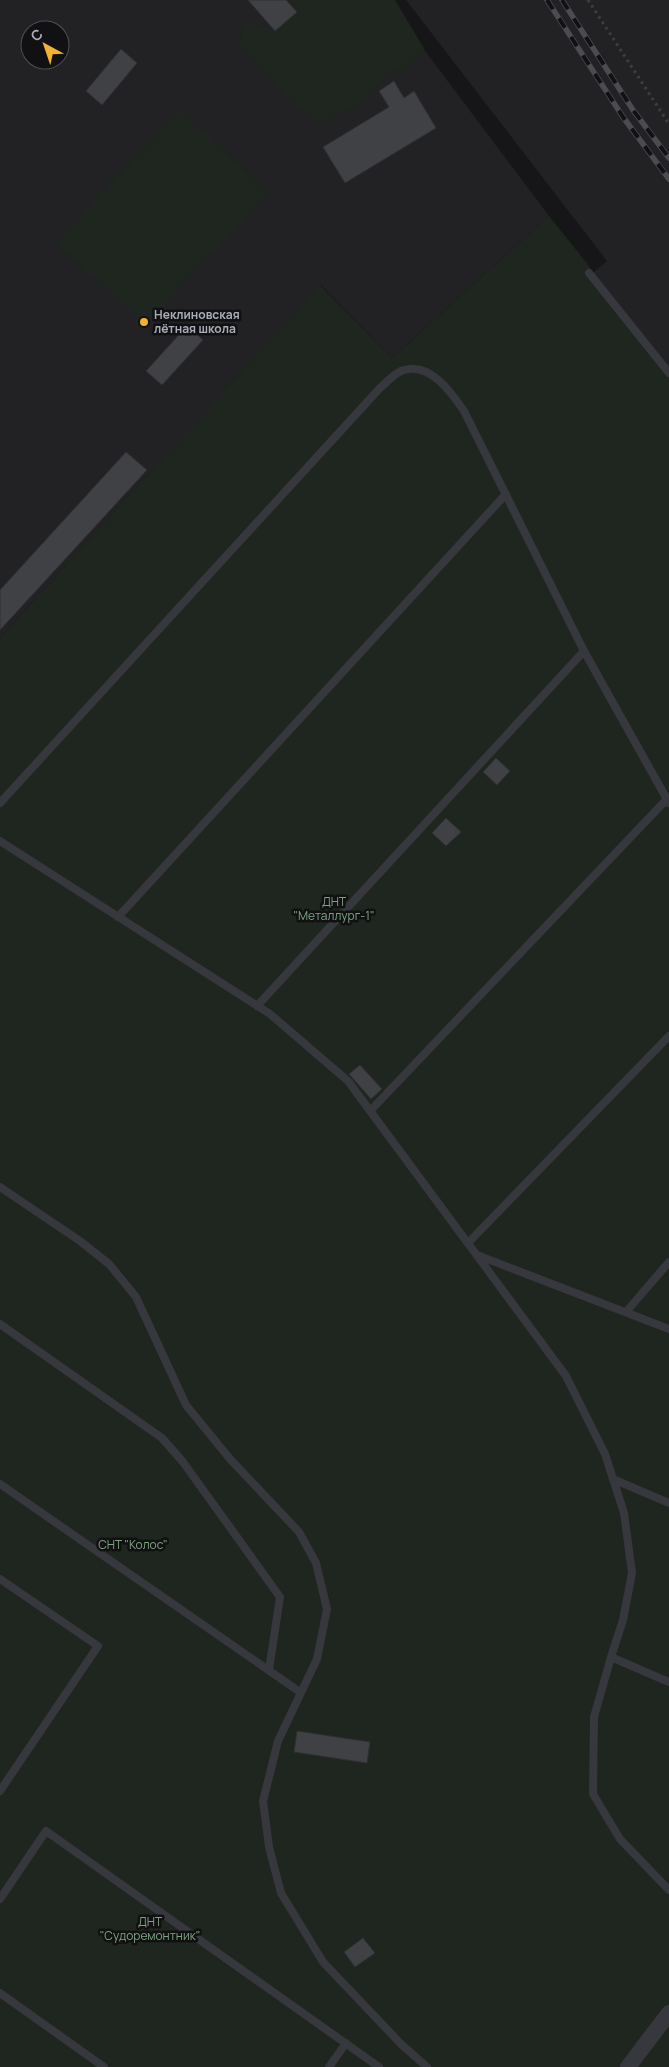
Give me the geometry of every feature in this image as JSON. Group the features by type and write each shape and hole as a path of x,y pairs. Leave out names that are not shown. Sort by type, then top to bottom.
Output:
{"street":[{"path":"628,2067 669,2013"}],"lane":[{"path":"589,273 669,374"},
{"path":"0,803 373,395 401,371 420,369 445,384 464,412 584,651 668,801 371,1110"},
{"path":"118,917 506,494"},
{"path":"257,1006 584,651"},
{"path":"0,841 270,1014 348,1081 566,1376 605,1454 624,1513 632,1573 623,1620 594,1717 593,1794 620,1839 669,1890"},
{"path":"468,1243 669,1036"},
{"path":"0,1187 80,1241 109,1264 136,1297 186,1405 230,1459 299,1532 316,1563 327,1609 317,1659 278,1741 263,1801 269,1847 281,1893 323,1962 401,2044 427,2067"},
{"path":"477,1255 669,1329"},
{"path":"626,1312 669,1262"},
{"path":"0,1324 162,1438 184,1462 280,1597 269,1670"},
{"path":"613,1479 669,1503"},
{"path":"0,1484 300,1692"},
{"path":"0,1579 98,1646 0,1791"},
{"path":"611,1656 669,1682"},
{"path":"0,1899 46,1831 379,2067"},
{"path":"0,1993 104,2067"},
{"path":"329,2067 346,2043"}],"path":[{"path":"588,0 669,124"}],"shaded area":[{"name":"Неклиновская лётная школа","path":"0,0 387,0 549,216 392,358 321,285 0,638"},
{"path":"406,0 669,0 669,505 543,315 607,261"}],"green space":[{"path":"290,0 395,0 425,50 401,73 393,68 364,102 323,124 295,106 239,45 245,22 275,31 296,12"},
{"path":"180,110 269,193 145,326 56,242"},
{"name":"ДНТ \"Металлург-1\"","path":"549,216 586,262 669,378 669,2008 626,2067 0,2067 0,638 320,285 392,358"},
{"path":"669,2024 669,2067 638,2067"}],"building":[{"path":"248,0 286,0 297,12 275,31"},
{"path":"121,49 137,63 102,105 86,91"},
{"path":"394,81 404,98 414,91 436,128 345,183 323,147 389,107 379,91"},
{"path":"187,326 203,340 162,385 146,371"},
{"path":"126,452 147,470 0,630 0,590"},
{"path":"496,758 510,771 497,785 483,772"},
{"path":"446,818 461,832 446,846 432,833"},
{"path":"360,1065 382,1089 371,1099 349,1074"},
{"path":"297,1731 370,1742 367,1763 294,1752"},
{"path":"363,1938 375,1953 355,1967 344,1952"}],"railway":[{"path":"547,0 623,117 669,179"},
{"path":"562,0 633,110 669,158"}],"place":[{"name":"Неклиновская лётная школа","path":"144,322"}],"park label":[{"name":"СНТ \"Колос\"","path":"133,1545"},
{"name":"ДНТ \"Судоремонтник\"","path":"150,1929"}]}
